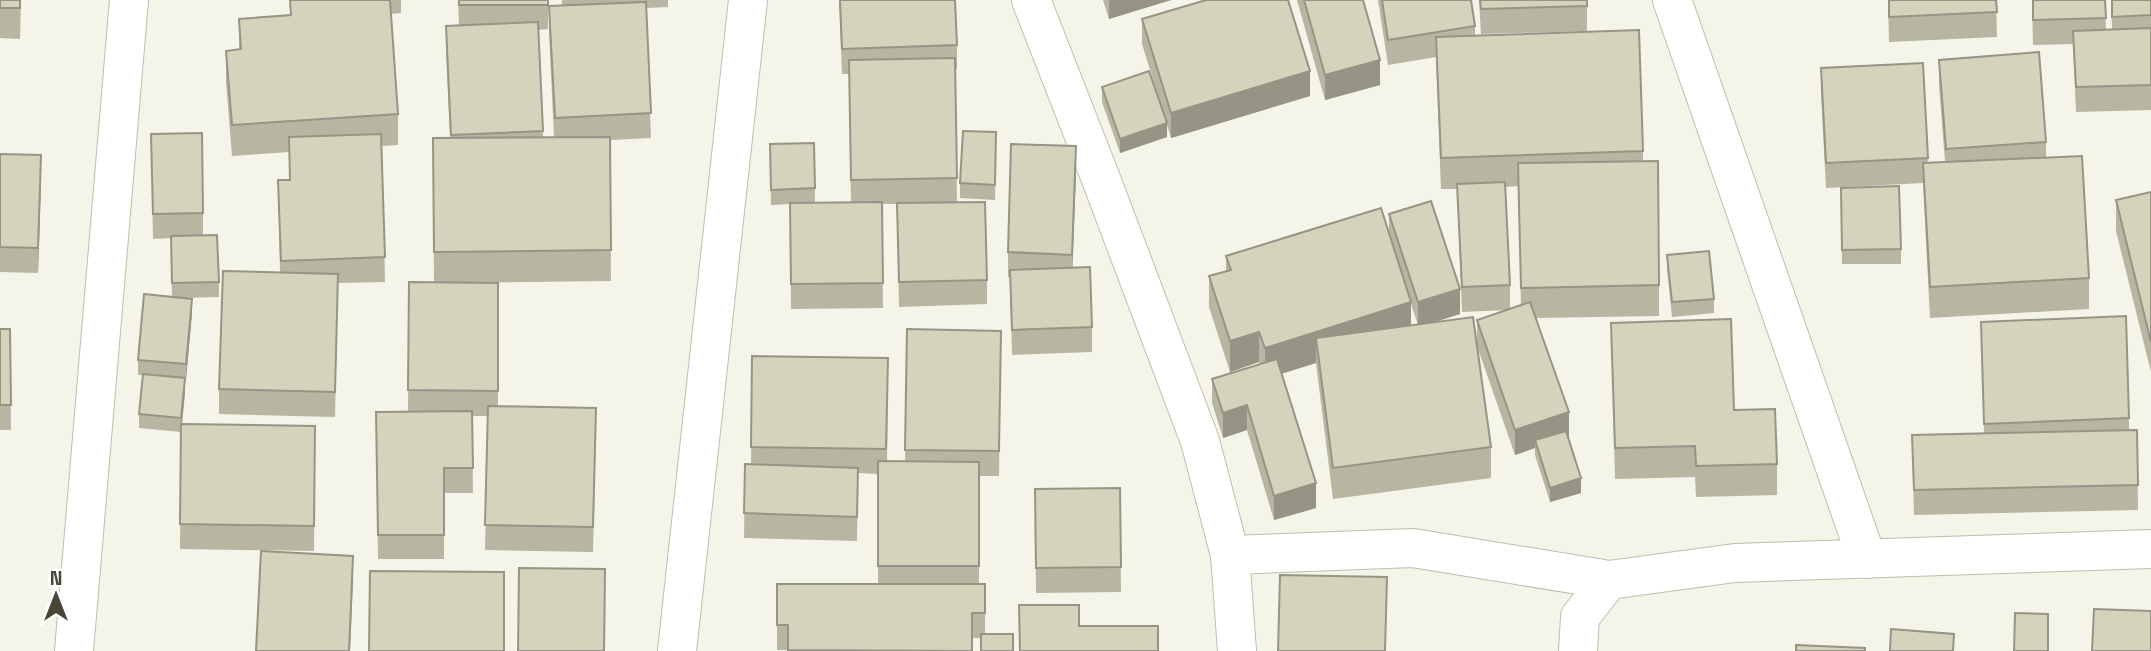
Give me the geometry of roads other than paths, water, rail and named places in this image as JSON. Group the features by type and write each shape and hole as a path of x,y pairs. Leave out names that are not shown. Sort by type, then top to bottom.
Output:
{"street":[{"path":"74,651 129,0"},
{"path":"677,651 748,0"},
{"path":"1031,0 1200,442 1230,555 1237,651"},
{"path":"1672,0 1867,559"},
{"path":"1230,555 1413,548 1609,580 1735,563 2151,549"},
{"path":"1578,651 1580,617 1609,580"}]}
